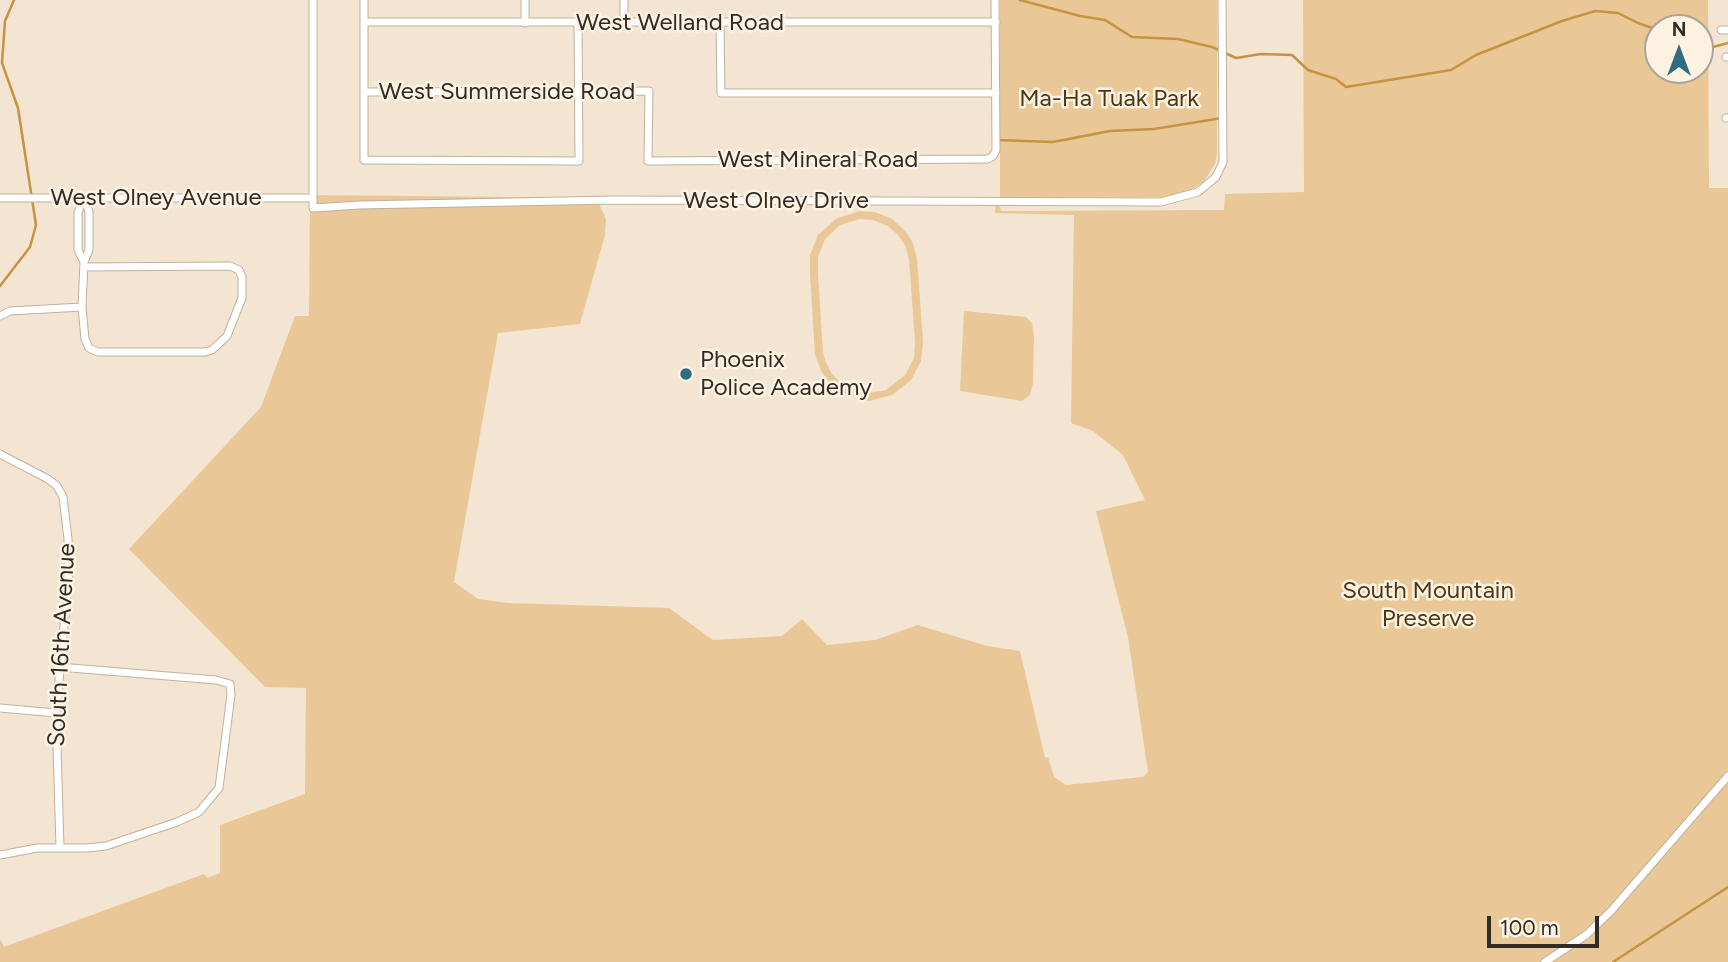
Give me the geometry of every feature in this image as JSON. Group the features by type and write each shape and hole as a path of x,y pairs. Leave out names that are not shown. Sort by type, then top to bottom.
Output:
{"street":[{"path":"312,198 313,0"},
{"path":"364,0 364,160 579,161 578,23"},
{"path":"525,0 525,23"},
{"path":"624,0 624,22"},
{"path":"720,22 721,93 996,93 995,0"},
{"name":"West Olney Drive","path":"312,198 313,208 613,200 1161,202 1198,192 1216,177 1223,162 1222,0"},
{"name":"West Welland Road","path":"364,22 996,22"},
{"name":"West Summerside Road","path":"365,92 649,91 648,161"},
{"name":"West Mineral Road","path":"648,161 988,159 996,150 996,93"},
{"path":"84,197 78,213 78,250 84,265 82,307 85,339 89,348 99,352 205,352 219,345 227,336 242,298 243,277 239,270 230,266 84,265"},
{"name":"West Olney Avenue","path":"0,198 312,198"},
{"path":"0,316 10,312 82,307"},
{"name":"South 16th Avenue","path":"0,454 48,479 57,486 63,497 69,572 55,713 60,847"},
{"path":"0,855 37,848 106,846 199,812 219,788 231,695 230,684 216,680 59,667"},
{"path":"0,708 55,713"},
{"path":"1545,962 1586,935 1611,911 1728,776"}],"green space":[{"name":"Ma-Ha Tuak Park","path":"1000,0 1217,0 1217,153 1215,164 1204,181 1187,193 1163,197 1000,197"},
{"name":"South Mountain Preserve","path":"1303,0 1708,0 1708,14 1644,14 1644,84 1708,84 1709,188 1728,188 1728,962 0,962 0,939 4,947 204,874 207,878 220,873 220,825 305,794 306,688 265,687 129,549 261,407 295,316 309,316 310,195 998,202 1001,211 1224,210 1225,194 1304,192","holes":["599,204 995,205 995,213 1074,215 1071,423 1093,431 1123,455 1145,500 1096,511 1128,637 1148,772 1143,777 1066,785 1054,777 1048,757 1045,758 1020,651 987,646 918,625 875,640 827,645 802,619 782,636 713,640 669,608 508,603 478,599 454,582 498,333 580,324 605,235 606,219"]},
{"path":"859,211 875,212 892,219 912,241 917,258 923,342 921,361 911,380 892,395 869,401 842,394 832,386 821,371 815,354 810,255 818,235 836,219","holes":["859,219 873,220 888,226 905,245 909,259 915,342 914,358 905,375 886,390 869,393 855,391 841,383 826,363 823,353 818,257 825,239 840,225"]},
{"path":"964,311 1026,317 1032,323 1033,383 1030,395 1022,401 960,391"}],"waterway":[{"path":"0,286 30,247 36,225 18,108 2,63 5,21 14,0"},
{"path":"1020,0 1105,20 1132,37 1178,39 1212,47 1236,58 1261,54 1292,55 1308,70 1336,79 1346,87 1451,70 1476,55 1595,11 1618,13 1644,25"},
{"path":"1714,47 1728,43"},
{"path":"997,140 1053,142 1110,131 1154,129 1222,118"},
{"path":"1613,962 1728,887"}],"place":[{"name":"Phoenix Police Academy","path":"686,374"}]}
